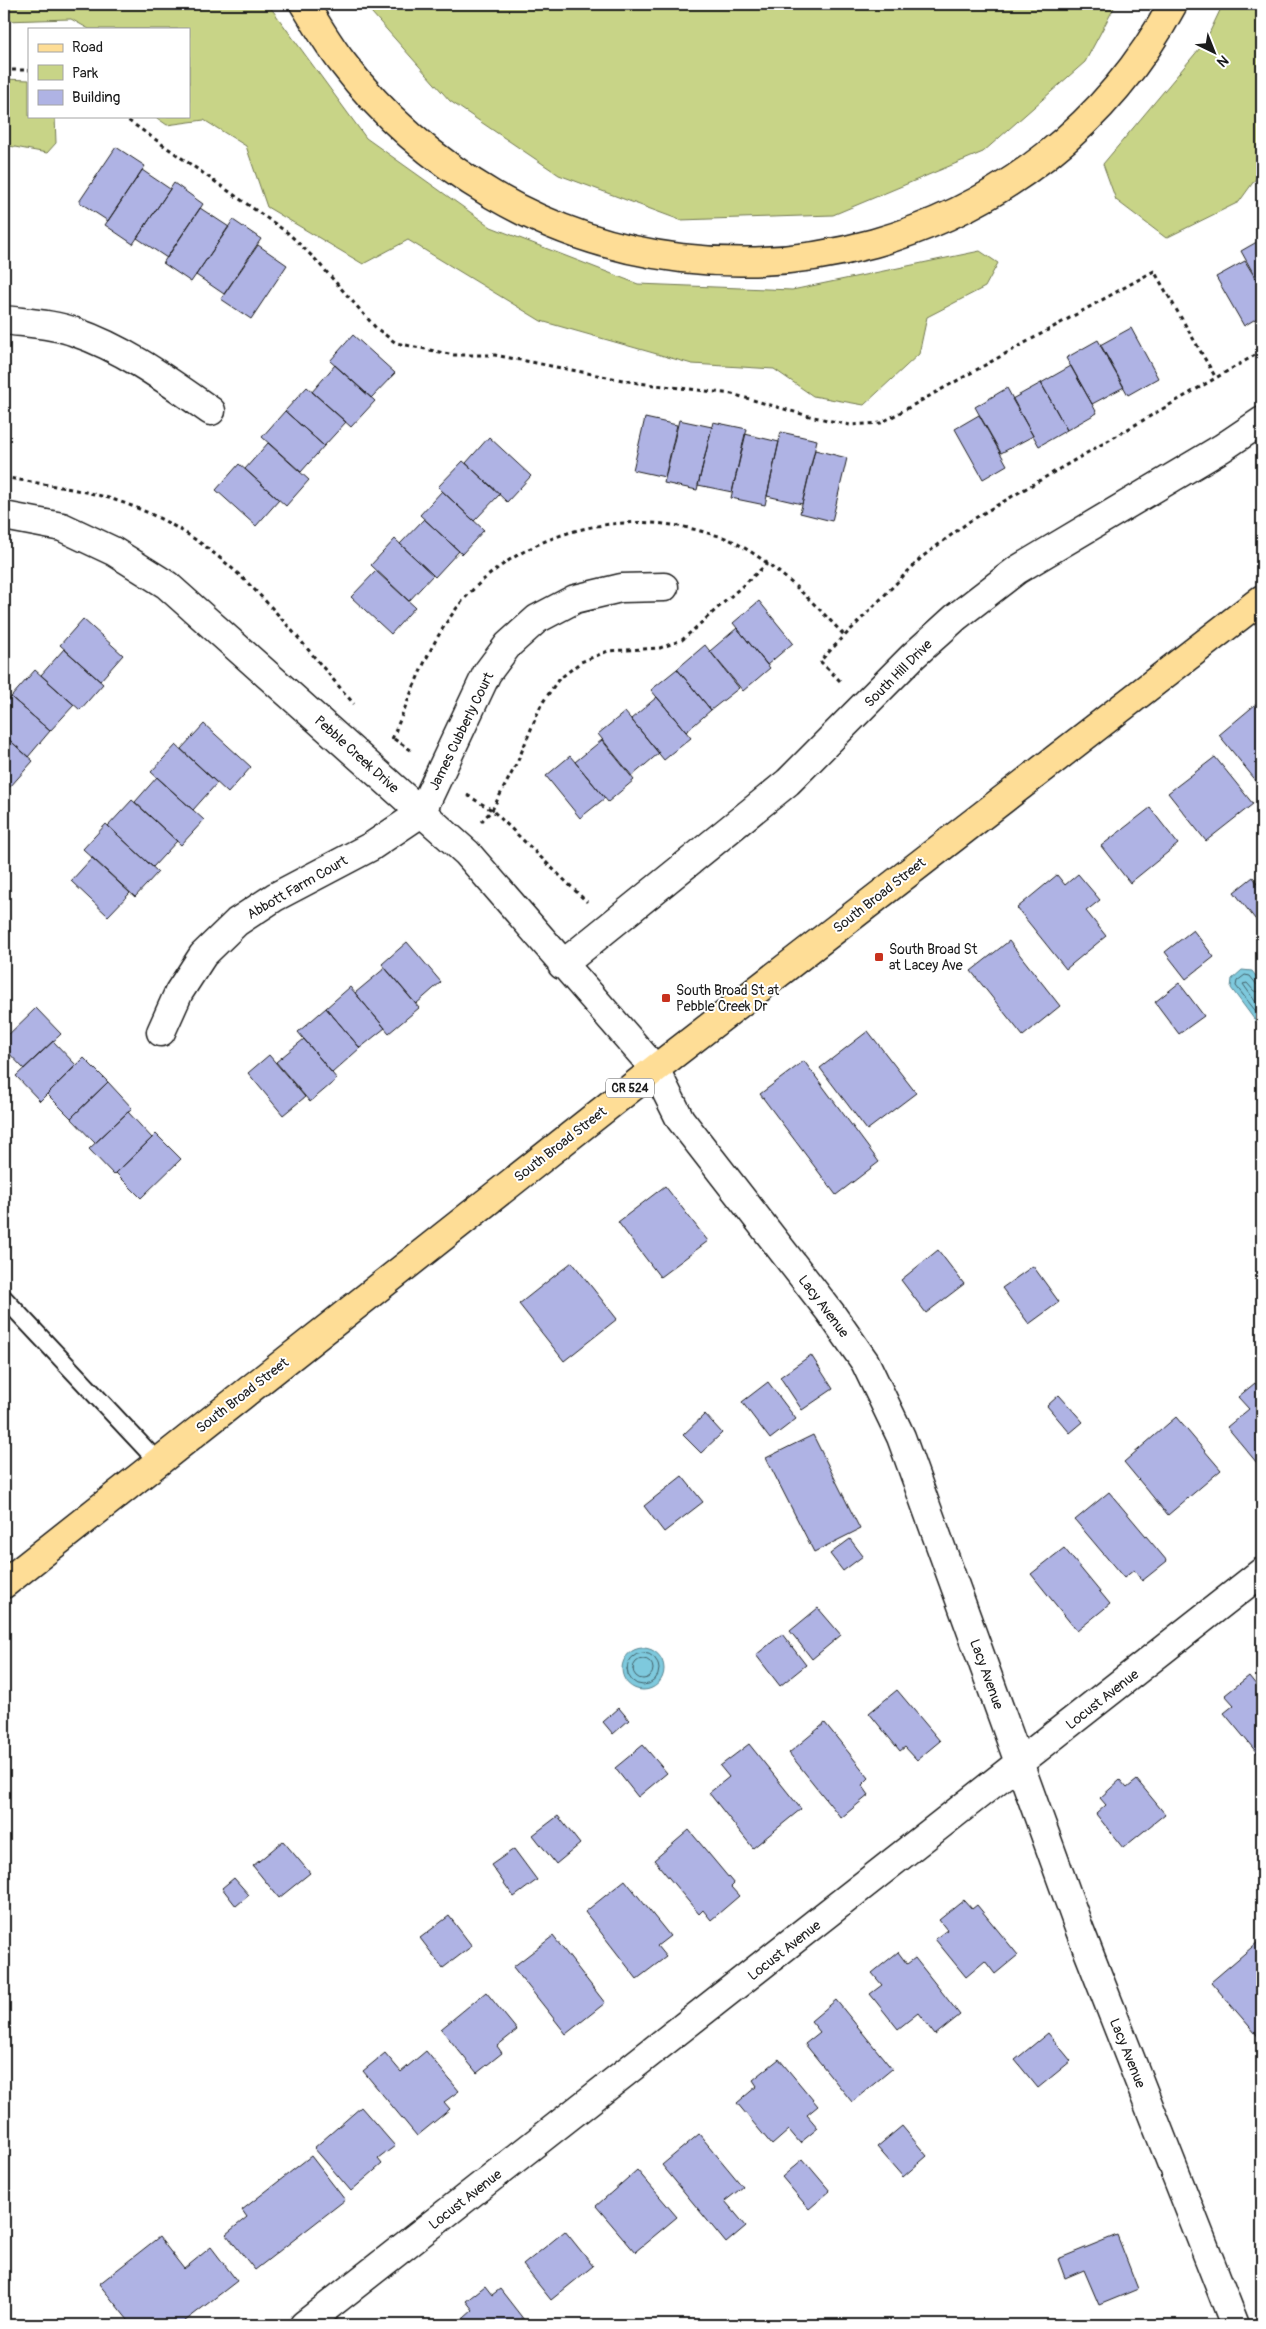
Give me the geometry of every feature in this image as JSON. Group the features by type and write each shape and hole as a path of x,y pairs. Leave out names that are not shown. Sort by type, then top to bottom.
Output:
{"main road":[{"path":"304,4 342,62 388,115 434,155 493,195 556,226 615,245 684,258 755,262 827,255 886,240 950,216 1010,182 1065,140 1114,92 1160,29 1173,4"},
{"name":"South Broad Street","path":"4,1584 655,1069 1262,599"}],"street":[{"path":"4,320 74,332 120,352 167,380 211,410"},
{"name":"South Hill Drive","path":"562,964 788,782 913,656 956,617 1018,570 1262,421"},
{"name":"Pebble Creek Drive","path":"4,516 62,527 113,551 167,585 459,846 655,1069"},
{"name":"James Cubberly Court","path":"422,813 487,673 508,645 537,619 575,599 621,588 664,588"},
{"name":"Abbott Farm Court","path":"161,1032 179,992 203,955 237,922 276,897 372,846 422,813"},
{"name":"Lacy Avenue","path":"655,1069 680,1120 830,1312 865,1362 901,1437 1079,1928 1236,2325"},
{"name":"Locust Avenue","path":"304,2325 1262,1572"}],"lane":[{"path":"4,1298 158,1462"}],"path":[{"path":"4,70 28,70"},
{"path":"125,118 288,233 315,259 376,328 396,343 454,355 495,355 638,383 732,394 805,415 850,425 881,423 1154,271 1216,378"},
{"path":"866,705 820,662 922,557 970,521 1262,351"},
{"path":"459,846 492,810 517,763 541,705 558,680 581,662 608,651 660,648 682,640 768,563"},
{"path":"440,772 458,789 492,810 611,925"}],"green space":[{"path":"4,4 268,4 366,138 491,227 638,284 792,290 980,251 998,263 985,287 927,317 919,354 864,405 813,396 774,369 692,364 541,321 408,240 363,264 267,207 246,146 204,120 167,125 157,118 190,118 190,28 87,28 71,19 4,21"},
{"path":"364,4 1116,4 1085,62 983,152 833,215 680,220 559,175 450,101"},
{"path":"1223,4 1262,4 1262,170 1239,202 1166,238 1116,200 1103,164 1205,42"},
{"path":"4,79 28,80 28,118 55,118 56,143 47,153 4,145"}],"water":[{"path":"1242,970 1252,971 1262,984 1262,1024 1257,1023 1231,988 1232,979"},
{"path":"639,1648 647,1648 658,1654 664,1669 658,1684 647,1690 639,1690 628,1684 622,1673 622,1665 628,1654"}],"building":[{"path":"116,147 145,166 108,221 79,202"},
{"path":"142,170 170,189 133,244 105,225"},
{"path":"174,183 203,204 167,258 137,238"},
{"path":"200,208 229,227 191,282 163,263"},
{"path":"233,220 261,239 224,294 196,275"},
{"path":"1262,239 1262,289 1241,251"},
{"path":"258,245 287,265 251,319 221,299"},
{"path":"1245,261 1262,289 1262,315 1244,326 1216,277"},
{"path":"1131,328 1158,378 1128,395 1100,345"},
{"path":"353,335 395,373 371,398 330,361"},
{"path":"1098,340 1124,387 1092,404 1066,358"},
{"path":"335,365 375,401 351,427 312,392"},
{"path":"1071,366 1097,413 1067,430 1041,383"},
{"path":"1041,383 1067,430 1039,446 1012,399"},
{"path":"307,387 346,422 324,446 285,411"},
{"path":"1007,388 1033,436 1001,453 975,407"},
{"path":"285,411 324,446 301,472 262,437"},
{"path":"979,415 1007,465 983,479 955,429"},
{"path":"645,418 677,425 665,477 633,470"},
{"path":"679,420 712,427 697,490 664,483"},
{"path":"713,422 747,429 732,492 698,485"},
{"path":"781,432 817,440 802,504 767,496"},
{"path":"745,434 779,442 765,505 731,498"},
{"path":"489,437 531,476 507,502 466,463"},
{"path":"268,443 309,480 286,506 245,469"},
{"path":"815,450 847,458 832,521 800,513"},
{"path":"463,461 500,494 474,521 438,487"},
{"path":"239,464 279,500 256,526 216,490"},
{"path":"442,491 484,530 462,554 420,515"},
{"path":"424,519 459,551 435,577 400,544"},
{"path":"395,539 433,575 409,601 371,565"},
{"path":"376,571 415,607 391,634 351,597"},
{"path":"759,601 793,643 767,665 733,623"},
{"path":"83,619 123,655 100,681 60,645"},
{"path":"737,628 770,668 743,691 710,651"},
{"path":"705,645 739,688 711,710 677,669"},
{"path":"64,649 103,684 80,710 41,675"},
{"path":"677,669 711,710 686,732 651,690"},
{"path":"35,670 74,705 50,731 11,697"},
{"path":"11,697 50,731 28,757 4,735 4,705"},
{"path":"657,697 691,738 664,760 631,719"},
{"path":"1256,704 1262,713 1262,788 1219,735"},
{"path":"625,712 659,753 632,776 598,734"},
{"path":"204,724 251,767 228,793 181,749"},
{"path":"4,735 33,761 10,787 4,781"},
{"path":"602,740 634,780 608,802 575,762"},
{"path":"176,745 217,783 193,810 151,772"},
{"path":"570,756 605,798 580,818 546,776"},
{"path":"1215,757 1253,804 1206,841 1168,793"},
{"path":"157,777 204,820 181,845 135,802"},
{"path":"132,800 177,841 153,867 108,826"},
{"path":"1150,808 1178,844 1130,883 1101,846"},
{"path":"106,824 158,872 135,897 83,849"},
{"path":"92,858 130,893 108,916 71,881"},
{"path":"1078,874 1100,900 1086,911 1106,936 1066,969 1017,908 1057,875 1065,885"},
{"path":"1253,877 1262,890 1262,922 1259,924 1234,892"},
{"path":"1193,930 1214,957 1186,979 1165,952"},
{"path":"1009,941 1060,1006 1023,1036 971,971"},
{"path":"407,942 441,982 416,1004 382,964"},
{"path":"385,968 419,1008 389,1033 355,993"},
{"path":"1179,983 1204,1016 1179,1034 1155,1002"},
{"path":"350,987 385,1028 360,1048 326,1008"},
{"path":"36,1008 61,1034 24,1069 4,1048 4,1039"},
{"path":"326,1008 360,1048 332,1073 298,1032"},
{"path":"868,1031 916,1093 867,1130 820,1068"},
{"path":"304,1039 337,1079 310,1102 276,1062"},
{"path":"53,1041 76,1065 40,1101 16,1076"},
{"path":"269,1055 305,1097 283,1115 248,1073"},
{"path":"84,1058 108,1082 71,1118 47,1094"},
{"path":"804,1061 879,1162 836,1195 760,1094"},
{"path":"108,1082 132,1108 95,1143 71,1118"},
{"path":"128,1112 152,1138 114,1175 89,1149"},
{"path":"156,1134 181,1159 141,1198 116,1173"},
{"path":"665,1186 708,1241 660,1277 618,1222"},
{"path":"938,1250 964,1284 926,1313 901,1280"},
{"path":"572,1262 617,1319 564,1361 519,1304"},
{"path":"1033,1266 1059,1302 1029,1324 1002,1288"},
{"path":"811,1355 833,1389 802,1410 780,1377"},
{"path":"768,1382 796,1419 770,1439 742,1402"},
{"path":"1255,1383 1262,1392 1262,1469 1227,1427 1249,1409 1238,1397"},
{"path":"1059,1395 1083,1422 1070,1433 1047,1406"},
{"path":"705,1414 722,1433 701,1453 683,1435"},
{"path":"1176,1417 1221,1470 1168,1515 1124,1462"},
{"path":"813,1435 860,1529 814,1552 766,1458"},
{"path":"682,1476 703,1502 664,1532 644,1506"},
{"path":"1109,1492 1167,1561 1142,1581 1134,1570 1124,1578 1075,1520"},
{"path":"850,1539 863,1556 843,1571 830,1554"},
{"path":"1064,1548 1110,1604 1077,1631 1031,1574"},
{"path":"818,1608 841,1635 812,1659 790,1631"},
{"path":"782,1634 806,1665 780,1686 756,1655"},
{"path":"1249,1676 1257,1686 1262,1681 1262,1759 1224,1713 1234,1705 1225,1695"},
{"path":"897,1690 940,1741 917,1760 905,1747 900,1751 869,1713"},
{"path":"619,1708 629,1720 613,1734 603,1722"},
{"path":"825,1723 869,1778 862,1785 869,1795 841,1818 789,1753"},
{"path":"749,1744 801,1809 753,1848 709,1793 729,1777 720,1766"},
{"path":"643,1745 667,1773 638,1797 615,1768"},
{"path":"1120,1780 1127,1788 1137,1780 1165,1814 1123,1848 1096,1814 1106,1805 1100,1798"},
{"path":"558,1816 580,1844 556,1864 533,1835"},
{"path":"689,1830 734,1884 731,1887 739,1896 711,1920 703,1910 699,1914 654,1860"},
{"path":"283,1841 310,1873 279,1898 253,1866"},
{"path":"514,1849 537,1880 514,1897 491,1865"},
{"path":"234,1878 249,1895 236,1906 222,1888"},
{"path":"625,1880 670,1936 657,1946 666,1957 637,1979 585,1912"},
{"path":"964,1900 972,1909 977,1905 1018,1955 995,1974 985,1961 966,1977 935,1939 947,1930 939,1920"},
{"path":"449,1916 472,1946 443,1968 420,1938"},
{"path":"553,1936 605,2003 566,2034 513,1967"},
{"path":"1258,1942 1262,1947 1262,2041 1211,1982"},
{"path":"898,1952 907,1964 915,1958 960,2015 935,2035 918,2013 898,2029 870,1994 882,1985 872,1973"},
{"path":"486,1992 517,2030 497,2046 502,2053 477,2073 441,2029"},
{"path":"836,2000 892,2069 852,2102 805,2044 820,2032 811,2021"},
{"path":"1048,2033 1071,2061 1038,2088 1015,2060"},
{"path":"426,2051 459,2091 444,2102 450,2109 417,2136 363,2071 385,2053 401,2072"},
{"path":"779,2059 818,2106 807,2115 818,2128 800,2143 789,2130 772,2145 737,2103 757,2086 753,2080"},
{"path":"361,2107 395,2146 378,2159 382,2164 351,2191 314,2148"},
{"path":"902,2126 927,2156 903,2177 877,2147"},
{"path":"699,2134 743,2187 725,2201 746,2226 726,2243 662,2165"},
{"path":"311,2156 345,2200 255,2270 226,2234 247,2217 242,2210"},
{"path":"803,2159 830,2191 809,2209 782,2177"},
{"path":"637,2170 677,2217 635,2252 596,2206"},
{"path":"565,2231 593,2266 551,2300 523,2265"},
{"path":"1117,2235 1138,2289 1099,2305 1084,2270 1065,2278 1058,2259"},
{"path":"159,2237 184,2269 211,2247 237,2281 180,2325 132,2325 99,2284"},
{"path":"485,2286 492,2295 500,2289 528,2325 456,2325 473,2310 466,2301"}],"place":[{"name":"South Broad St at Lacey Ave","path":"879,957"},
{"name":"South Broad St at Pebble Creek Dr","path":"666,998"}]}
